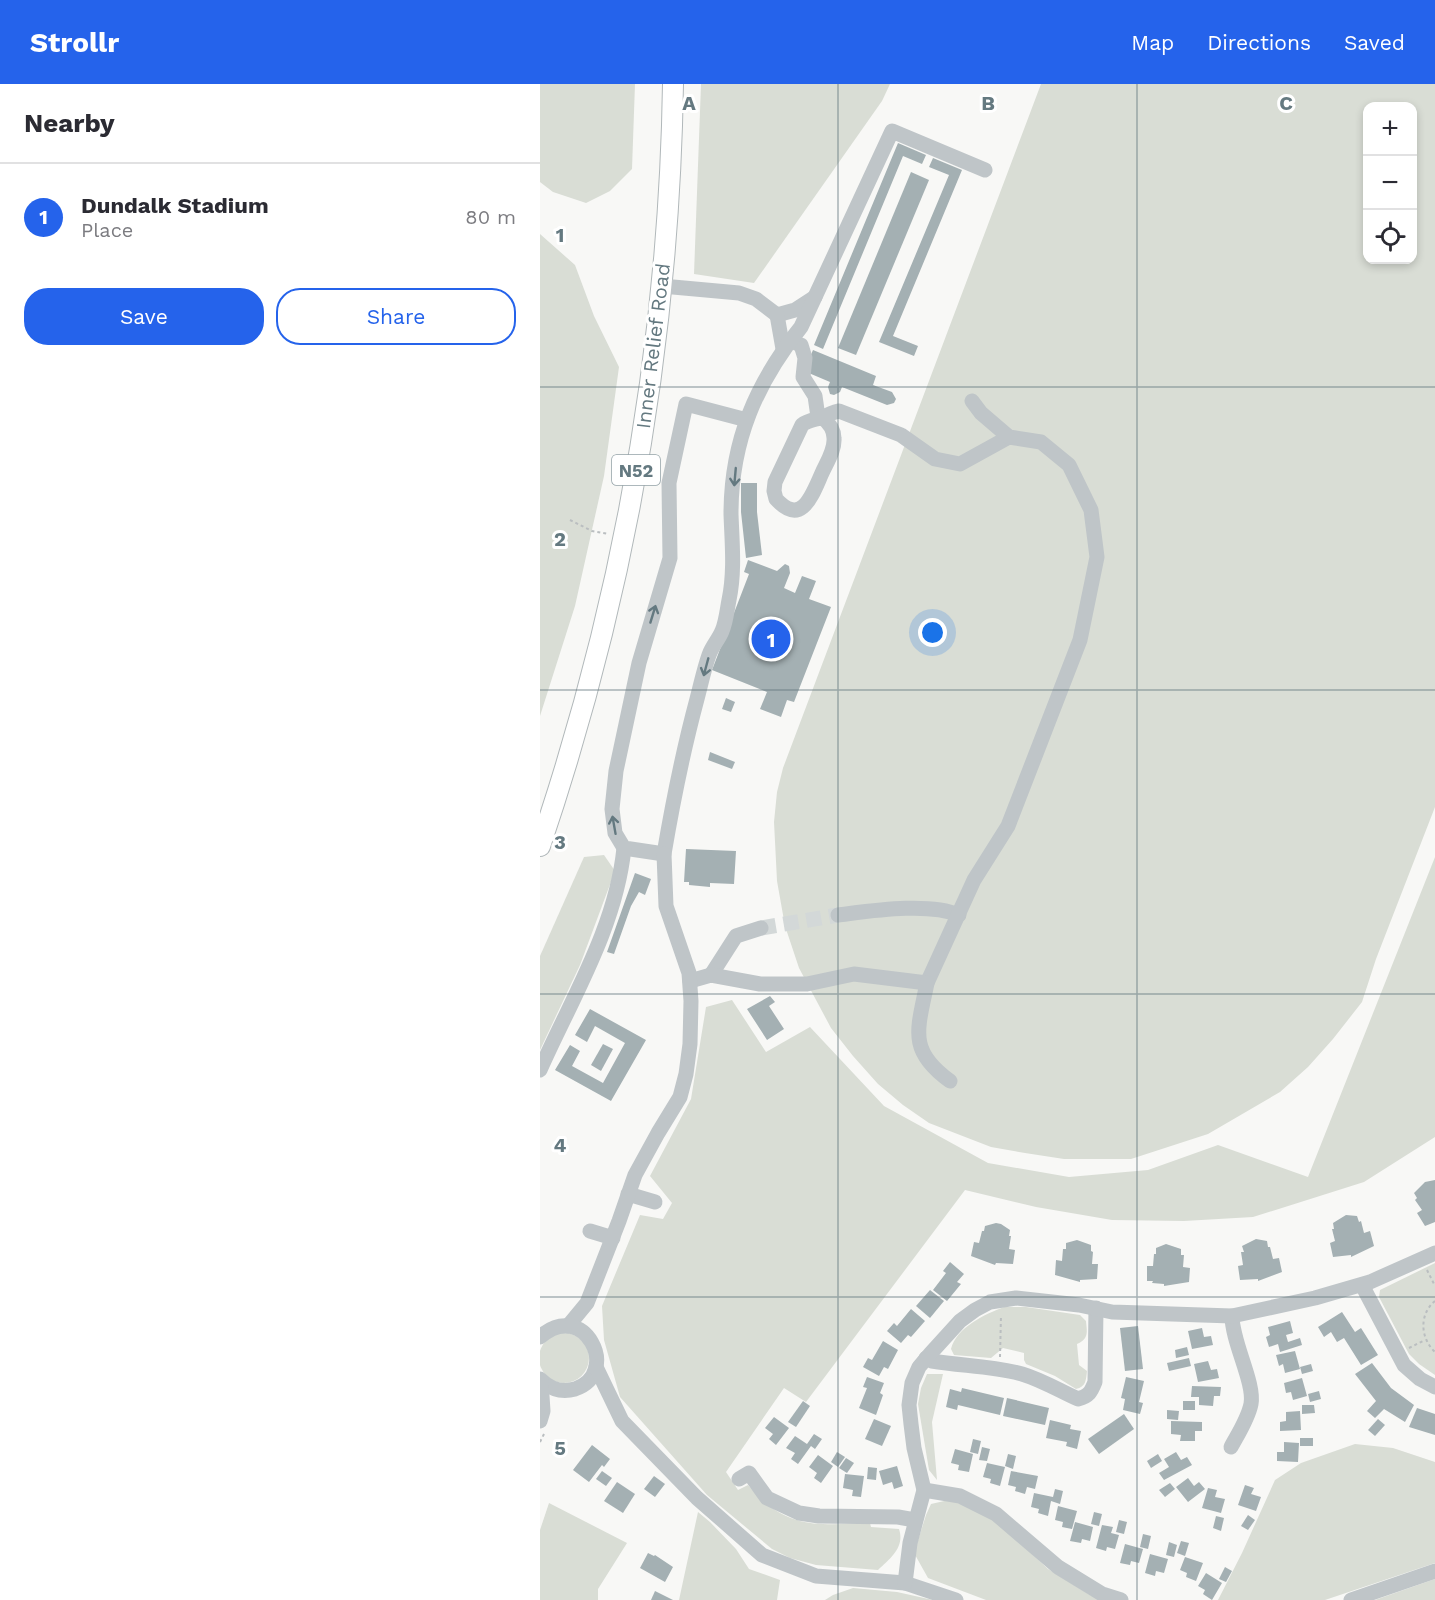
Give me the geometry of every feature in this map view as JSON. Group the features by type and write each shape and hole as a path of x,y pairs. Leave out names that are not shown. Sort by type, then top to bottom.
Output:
{"main road":[{"name":"Inner Relief Road","path":"540,846 584,706 624,537 640,446 662,286 673,84"}],"street":[{"path":"568,1326 587,1303 635,1175 680,1098 686,1074 692,1001 690,981 666,906 664,854 676,781 691,721 709,655 723,630 733,583 732,502 736,461 754,399 783,349 801,327 892,131 985,170"},
{"path":"662,286 739,293 756,299 777,315 783,349"},
{"path":"777,315 795,310 815,297"},
{"path":"798,344 803,349 805,358 803,377 815,396 821,417 833,431 834,447 810,499 800,508 789,509 776,499 775,482 800,427 809,420 821,417 831,412 839,411 901,435 935,459 960,464 1009,437"},
{"path":"950,1082 934,1070 921,1050 918,1028 927,983 975,879 1008,826 1080,640 1097,557 1091,510 1069,465 1041,442 1009,437 981,413 972,400"},
{"path":"540,1070 592,963 621,876 624,848 615,833 612,809 616,771 639,663 670,558 669,483 686,404 747,420"},
{"path":"624,848 664,854"},
{"path":"838,915 889,909 948,910 958,915"},
{"path":"711,975 736,936 761,928"},
{"path":"690,981 711,975 760,984 807,984 854,974 927,983"},
{"path":"628,1194 655,1202"},
{"path":"590,1231 613,1238"},
{"path":"905,1583 915,1520 924,1490 914,1448 909,1405 912,1383 919,1366 968,1315 990,1302 1001,1299 1028,1298 1112,1312 1232,1316 1362,1285 1428,1256"},
{"path":"1362,1285 1404,1365 1419,1379 1435,1387"},
{"path":"541,1380 554,1389 571,1390 584,1384 591,1377 596,1367 597,1356 589,1336 587,1303"},
{"path":"926,1358 932,1361 999,1369 1039,1380 1078,1400 1092,1392 1095,1382 1096,1308"},
{"path":"1231,1447 1251,1403 1249,1384 1236,1344 1232,1316"},
{"path":"540,1336 549,1330 568,1326 589,1336"},
{"path":"596,1367 622,1422 732,1530 762,1555 816,1576 905,1583 956,1600"},
{"path":"541,1380 542,1416"},
{"path":"584,1384 614,1408"},
{"path":"542,1416 561,1390"},
{"path":"739,1479 749,1473 767,1498 799,1513 819,1516 888,1516 915,1520"},
{"path":"924,1490 960,1496 996,1514 1058,1568 1102,1594 1122,1600"},
{"path":"1351,1600 1435,1571"}],"path":[{"path":"570,520 592,531 624,537"},
{"path":"1428,1256 1435,1286"},
{"path":"999,1369 1002,1331 1001,1299"},
{"path":"1435,1301 1425,1315 1423,1328 1425,1340 1435,1352"}],"shaded area":[{"path":"540,84 635,84 632,169 610,191 586,203 553,192 540,182"},
{"path":"701,84 890,84 882,101 754,283 694,274"},
{"path":"1041,84 1435,84 1435,807 1376,959 1362,1002 1308,1067 1280,1092 1208,1134 1131,1159 1064,1159 991,1147 929,1123 878,1084 853,1056 831,1028 799,968 785,926 777,881 774,822 777,792 783,768"},
{"path":"540,234 575,265 594,316 619,367 604,476 575,606 540,716"},
{"path":"604,855 615,871 580,965 540,1050 540,956 584,857"},
{"path":"1435,857 1435,1137 1364,1182 1253,1217 1184,1221 1112,1220 1036,1207 965,1190 806,1402 784,1388 726,1472 738,1490 748,1485 762,1500 776,1510 803,1522 870,1523 871,1527 899,1529 898,1547 878,1570 816,1565 790,1558 772,1549 707,1495 620,1397 604,1340 602,1306 640,1215 663,1219 672,1203 650,1176 691,1099 706,1007 732,1000 766,1052 810,1027 884,1106 988,1163 1069,1177 1148,1170 1218,1145 1308,1177"},
{"path":"1435,1263 1435,1375 1409,1354 1379,1297 1380,1290"},
{"path":"1004,1307 1026,1307 1080,1315 1086,1321 1087,1329 1085,1337 1077,1344 1079,1365 1087,1371 1084,1385 1076,1389 1055,1376 1026,1364 1024,1353 1003,1348 991,1358 954,1355 951,1349 954,1341 965,1328"},
{"path":"564,1333 578,1337 585,1344 589,1358 585,1372 578,1379 564,1383 550,1379 543,1372 539,1358 543,1344 550,1337"},
{"path":"927,1374 943,1374 932,1422 937,1480 929,1470 918,1404"},
{"path":"1355,1444 1393,1448 1435,1462 1435,1563 1325,1600 1218,1600 1275,1480 1301,1463"},
{"path":"953,1499 996,1520 1048,1569 1090,1595 1104,1600 986,1600 928,1578 914,1553 926,1515 931,1504"},
{"path":"549,1503 627,1543 598,1589 598,1600 540,1600 540,1530"},
{"path":"698,1512 736,1549 749,1569 780,1580 777,1600 679,1600"},
{"path":"1435,1579 1435,1600 1375,1600"},
{"path":"853,1588 897,1592 933,1600 825,1600"}],"building":[{"path":"898,143 926,155 922,164 903,156 823,349 814,345"},
{"path":"933,158 962,170 893,336 918,346 914,356 879,342 949,175 929,167"},
{"path":"911,172 929,180 856,355 838,348"},
{"path":"813,350 876,376 873,385 892,392 896,399 894,403 887,405 842,387 840,392 830,394 828,387 830,382 804,371"},
{"path":"741,483 757,483 757,512 762,555 746,558 741,512"},
{"path":"748,560 777,571 785,564 789,566 790,573 784,588 795,593 802,576 816,581 809,599 831,607 794,702 787,700 781,717 760,709 767,692 712,670 749,574 744,572"},
{"path":"726,698 735,702 731,712 722,709"},
{"path":"710,752 735,762 732,769 708,760"},
{"path":"686,849 736,851 734,884 710,883 710,887 689,885 689,882 684,882"},
{"path":"635,873 651,879 645,895 639,892 631,906 614,954 607,952"},
{"path":"770,996 775,1002 769,1006 784,1029 767,1040 747,1009"},
{"path":"590,1009 646,1040 611,1101 555,1070 570,1045 580,1051 572,1066 603,1083 625,1043 595,1026 587,1042 575,1035"},
{"path":"603,1044 613,1049 601,1071 591,1065"},
{"path":"1435,1180 1435,1222 1425,1226 1417,1213 1422,1210 1415,1200 1417,1198 1414,1193 1425,1182"},
{"path":"1346,1215 1357,1216 1364,1233 1370,1231 1374,1246 1351,1257 1351,1255 1333,1257 1330,1243 1335,1241 1333,1223"},
{"path":"996,1223 1010,1230 1009,1249 1015,1250 1013,1264 996,1263 995,1265 971,1256 974,1242 979,1243 985,1226"},
{"path":"1256,1239 1267,1241 1273,1259 1279,1258 1282,1272 1258,1281 1258,1279 1240,1280 1238,1266 1243,1265 1242,1246"},
{"path":"1077,1240 1091,1245 1092,1264 1098,1264 1097,1279 1080,1280 1080,1282 1055,1275 1056,1260 1062,1261 1066,1243"},
{"path":"1166,1244 1181,1249 1181,1255 1184,1255 1183,1267 1190,1268 1189,1282 1164,1286 1164,1284 1147,1281 1147,1266 1153,1266 1156,1248"},
{"path":"950,1262 964,1274 957,1282 961,1284 947,1301 933,1290 946,1273 943,1271"},
{"path":"930,1290 944,1301 930,1318 916,1306"},
{"path":"911,1309 925,1321 911,1337 908,1335 901,1343 887,1331 894,1323 897,1326"},
{"path":"1342,1312 1355,1332 1361,1328 1378,1355 1361,1365 1344,1338 1337,1342 1331,1332 1324,1337 1318,1327"},
{"path":"1290,1321 1293,1333 1286,1335 1288,1342 1300,1338 1302,1345 1280,1352 1278,1344 1269,1347 1266,1337 1270,1335 1268,1327"},
{"path":"1138,1326 1143,1369 1125,1371 1120,1328"},
{"path":"1202,1328 1204,1337 1211,1336 1213,1345 1192,1349 1188,1331"},
{"path":"883,1341 898,1350 888,1369 884,1367 879,1376 863,1367 868,1358 872,1360"},
{"path":"1187,1347 1189,1355 1176,1358 1175,1350"},
{"path":"1295,1351 1300,1369 1285,1373 1283,1364 1279,1366 1276,1355"},
{"path":"1189,1358 1191,1366 1169,1371 1167,1363"},
{"path":"1208,1361 1211,1370 1217,1369 1219,1378 1198,1382 1194,1364"},
{"path":"1372,1363 1391,1388 1414,1405 1405,1422 1384,1409 1375,1418 1367,1411 1376,1401 1355,1374"},
{"path":"1311,1364 1313,1371 1302,1374 1300,1367"},
{"path":"867,1377 884,1383 880,1393 883,1395 876,1415 859,1408 867,1388 863,1387"},
{"path":"1126,1377 1144,1381 1139,1402 1143,1403 1140,1414 1123,1410 1125,1399 1121,1398"},
{"path":"1302,1378 1307,1396 1293,1400 1291,1392 1286,1393 1284,1383"},
{"path":"1192,1386 1221,1387 1220,1396 1214,1396 1213,1406 1199,1405 1199,1397 1191,1397"},
{"path":"962,1388 1004,1398 1000,1415 958,1405 957,1410 946,1407 950,1389 961,1392"},
{"path":"1319,1391 1321,1399 1310,1402 1308,1394"},
{"path":"1007,1398 1049,1408 1045,1425 1003,1416"},
{"path":"803,1401 810,1406 796,1427 788,1422"},
{"path":"1183,1401 1195,1401 1195,1410 1183,1410"},
{"path":"1302,1405 1314,1405 1315,1413 1302,1414"},
{"path":"1417,1408 1435,1414 1435,1435 1409,1427"},
{"path":"1167,1410 1179,1411 1178,1420 1167,1419"},
{"path":"1300,1411 1301,1430 1280,1431 1280,1422 1286,1421 1286,1412"},
{"path":"1124,1414 1134,1429 1099,1454 1088,1439"},
{"path":"774,1417 789,1428 776,1445 769,1439 773,1434 765,1428"},
{"path":"874,1419 891,1426 882,1446 865,1439"},
{"path":"1378,1419 1385,1425 1375,1436 1368,1430"},
{"path":"1050,1420 1071,1425 1070,1429 1081,1431 1077,1449 1066,1446 1067,1442 1046,1438"},
{"path":"1171,1421 1202,1422 1202,1431 1195,1431 1195,1441 1180,1441 1181,1435 1171,1434"},
{"path":"814,1434 822,1439 815,1449 811,1446 798,1464 791,1459 795,1453 786,1448 795,1436 807,1444"},
{"path":"1300,1438 1313,1438 1313,1446 1300,1446"},
{"path":"973,1439 981,1441 978,1454 970,1452"},
{"path":"1284,1442 1299,1443 1298,1462 1277,1461 1277,1452 1284,1452"},
{"path":"592,1445 610,1459 604,1467 602,1465 589,1482 573,1470"},
{"path":"982,1447 990,1449 987,1461 979,1460"},
{"path":"955,1449 973,1454 969,1472 958,1470 959,1465 951,1463"},
{"path":"837,1452 845,1457 838,1467 831,1462"},
{"path":"1176,1452 1181,1460 1187,1457 1192,1465 1164,1480 1159,1473 1169,1467 1164,1459"},
{"path":"1008,1454 1016,1456 1013,1469 1005,1466"},
{"path":"1158,1454 1162,1461 1151,1468 1147,1461"},
{"path":"818,1455 833,1466 821,1483 814,1478 817,1473 809,1467"},
{"path":"846,1458 854,1463 847,1473 839,1468"},
{"path":"987,1463 1005,1467 1000,1486 990,1483 991,1479 983,1477"},
{"path":"897,1466 903,1486 894,1489 892,1482 883,1485 879,1471"},
{"path":"868,1467 877,1468 876,1480 867,1479"},
{"path":"602,1471 612,1478 606,1486 596,1479"},
{"path":"1011,1471 1038,1476 1035,1489 1027,1487 1025,1494 1015,1491 1016,1487 1008,1485"},
{"path":"845,1474 864,1476 861,1497 852,1496 853,1490 843,1488"},
{"path":"654,1476 665,1484 655,1497 644,1489"},
{"path":"1188,1478 1194,1486 1199,1482 1205,1489 1188,1502 1176,1487"},
{"path":"617,1482 635,1494 623,1513 604,1501"},
{"path":"1170,1483 1175,1489 1165,1497 1159,1490"},
{"path":"1245,1485 1254,1488 1251,1494 1261,1497 1256,1511 1238,1505"},
{"path":"1208,1488 1217,1490 1215,1497 1225,1499 1221,1513 1202,1508"},
{"path":"1055,1489 1063,1491 1060,1504 1051,1501 1048,1516 1038,1513 1039,1509 1031,1507 1034,1493 1053,1497"},
{"path":"1058,1506 1077,1511 1072,1529 1062,1527 1063,1522 1055,1520"},
{"path":"1094,1512 1102,1514 1099,1526 1091,1524"},
{"path":"1248,1515 1255,1520 1248,1530 1241,1526"},
{"path":"1216,1516 1224,1518 1221,1531 1213,1528"},
{"path":"1119,1520 1127,1522 1124,1534 1116,1532"},
{"path":"1075,1522 1093,1527 1090,1541 1082,1539 1081,1543 1070,1541"},
{"path":"1102,1525 1113,1527 1111,1533 1119,1535 1115,1549 1107,1547 1106,1551 1096,1548"},
{"path":"1143,1534 1151,1536 1148,1549 1140,1547"},
{"path":"1181,1541 1189,1543 1185,1556 1177,1553"},
{"path":"1169,1542 1177,1545 1174,1557 1166,1555"},
{"path":"1125,1544 1143,1549 1139,1563 1131,1561 1130,1565 1120,1563"},
{"path":"648,1553 673,1567 665,1582 640,1568"},
{"path":"1150,1554 1168,1559 1164,1573 1156,1571 1155,1576 1145,1573"},
{"path":"1185,1557 1203,1563 1196,1581 1186,1577 1187,1573 1180,1570"},
{"path":"1225,1567 1232,1571 1226,1582 1219,1579"},
{"path":"1206,1573 1222,1583 1212,1600 1203,1594 1205,1590 1198,1586"},
{"path":"655,1591 673,1600 651,1600"}],"tunnel":[{"path":"761,928 838,915"}],"place":[{"name":"Dundalk Stadium","path":"771,639"}]}
